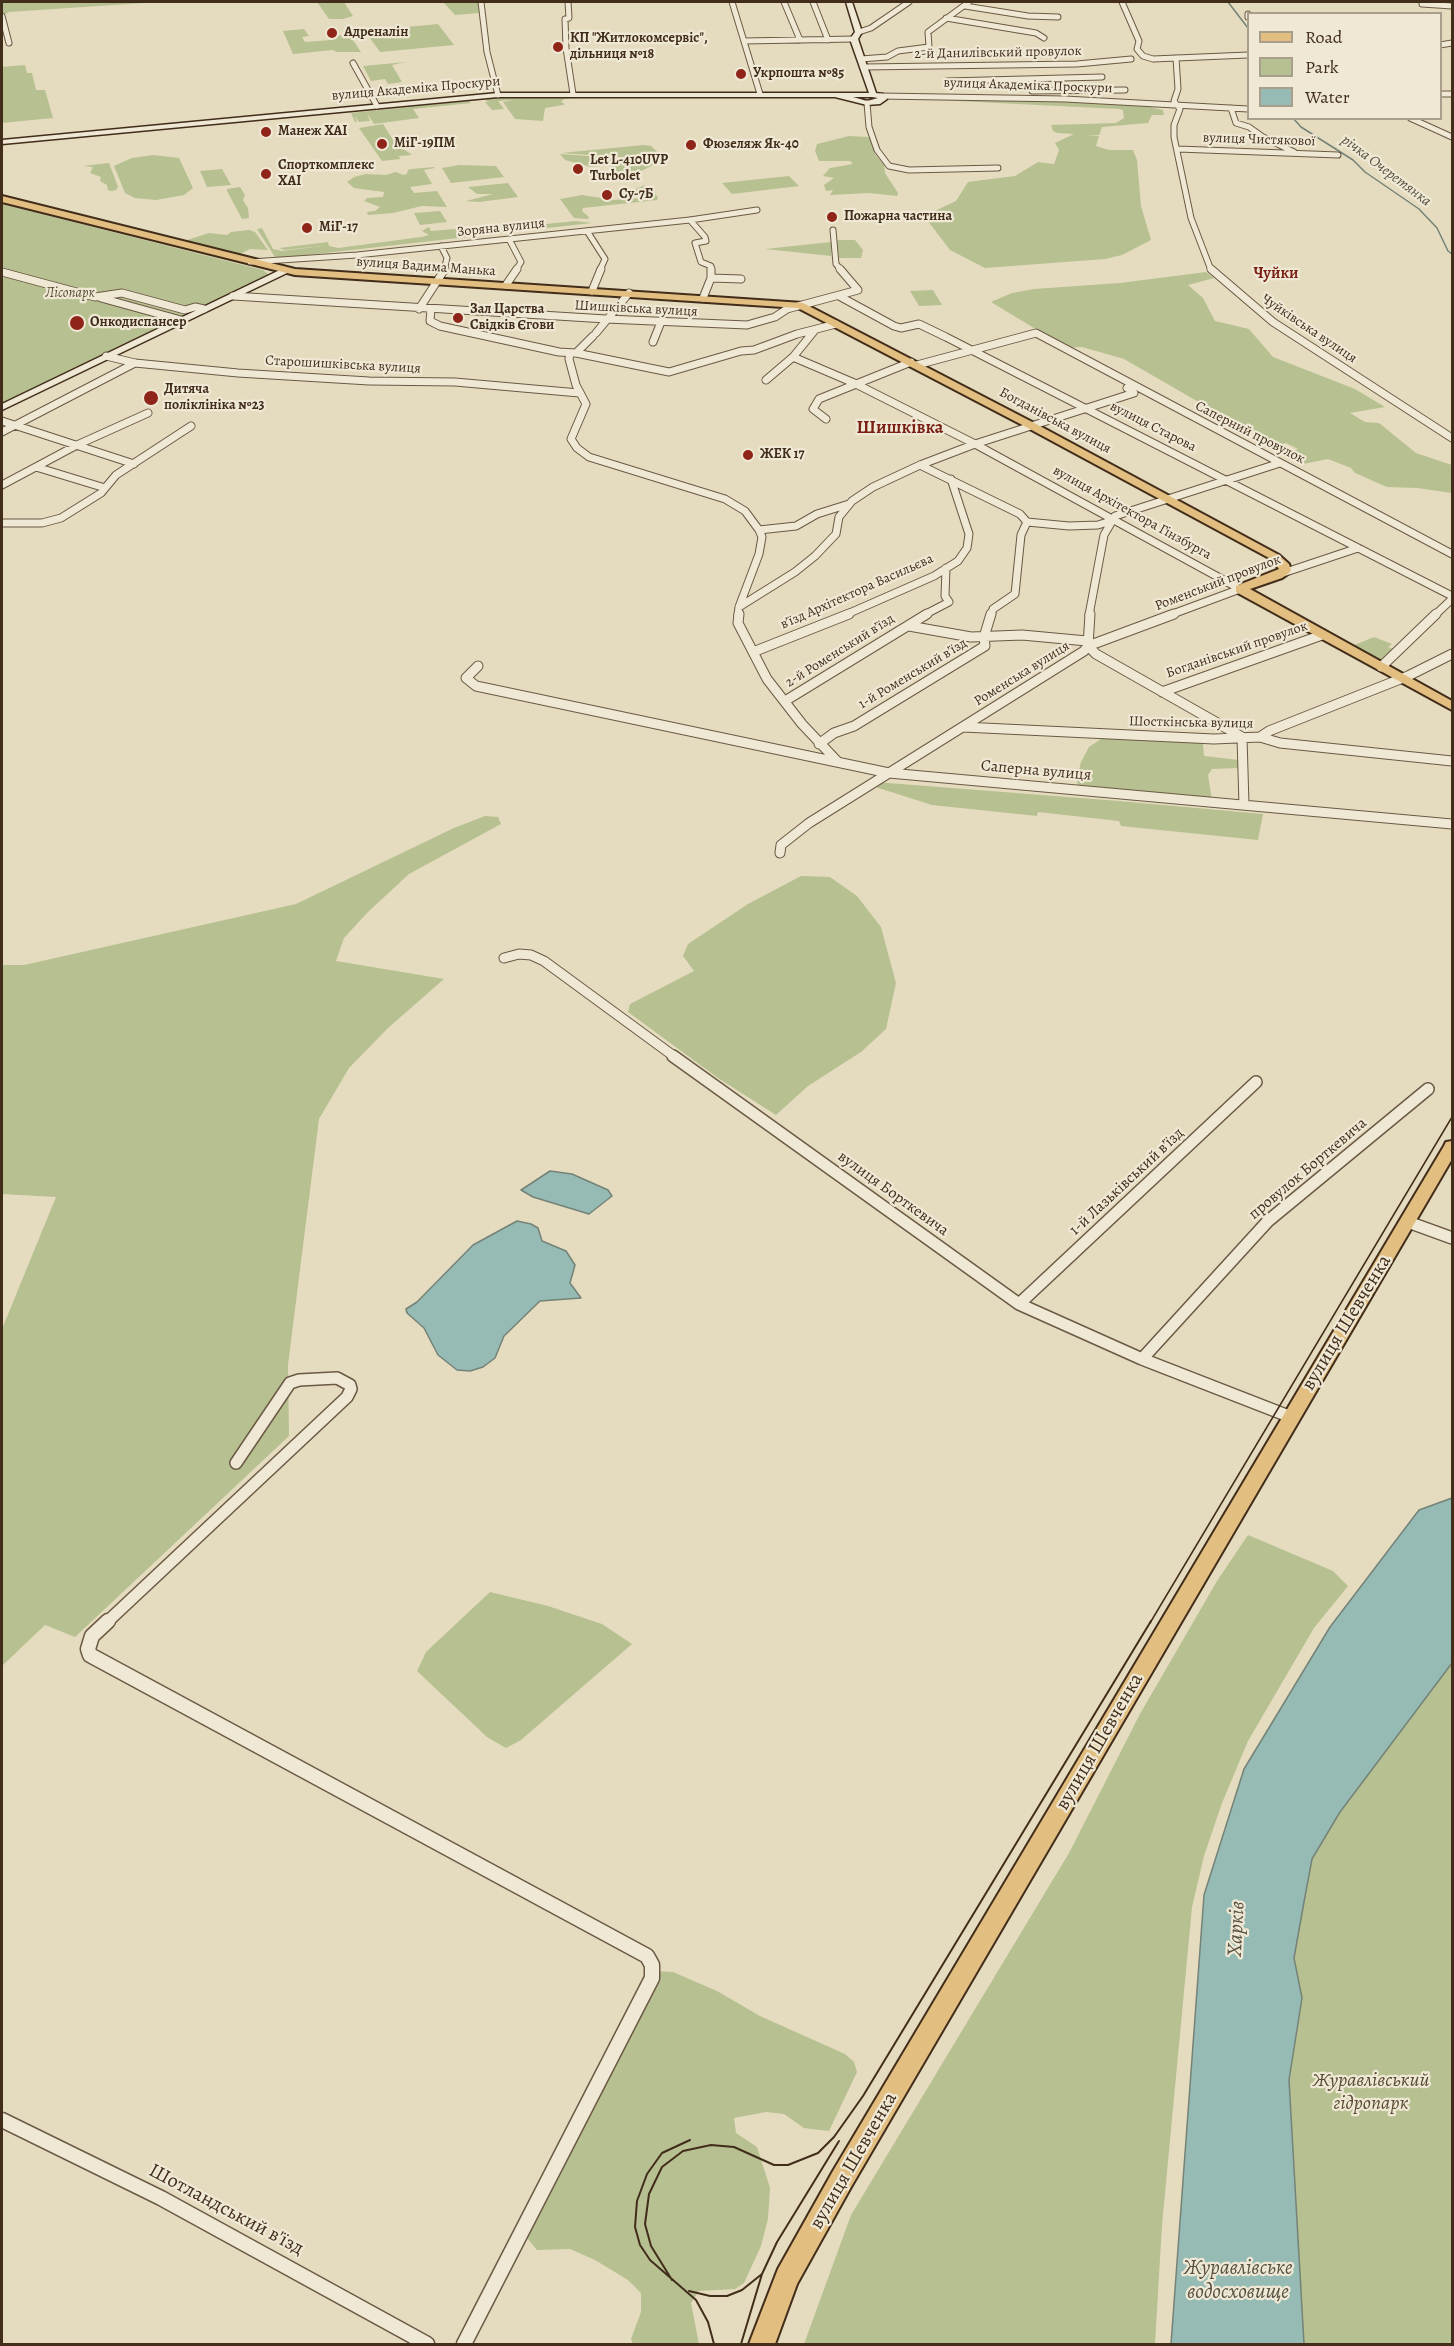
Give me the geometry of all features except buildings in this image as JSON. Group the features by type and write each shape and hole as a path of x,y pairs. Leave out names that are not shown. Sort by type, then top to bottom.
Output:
{"main road":[{"name":"вулиця Вадима Манька","path":"2,200 284,271 800,305"},
{"name":"Богданівська вулиця","path":"800,305 1032,426 1275,557 1284,566 1282,573"},
{"name":"Роменський провулок","path":"1240,589 1282,573"},
{"name":"вулиця Архітектора Гінзбурга","path":"1240,589 1452,706"},
{"name":"вулиця Шевченка","path":"762,2344 787,2278 842,2179 1452,1146"}],"street":[{"path":"482,2 487,52 498,95"},
{"path":"568,2 569,18 565,19 566,48 573,94"},
{"path":"732,2 760,94"},
{"path":"784,2 800,40"},
{"path":"813,2 828,40"},
{"path":"849,2 860,32"},
{"path":"744,41 854,39 860,32 871,28 909,2"},
{"path":"863,63 898,51 929,47 928,32 969,2"},
{"path":"1122,2 1139,41 1137,49 1139,53 1153,59 1247,55"},
{"path":"1422,4 1452,6"},
{"path":"965,6 1028,16 1058,17"},
{"path":"2,16 10,44 2,44"},
{"path":"946,18 1036,33 1044,38"},
{"path":"854,39 876,95"},
{"name":"Чуйківська вулиця","path":"1176,58 1174,70 1178,89 1174,101 1180,109 1174,125 1174,137 1191,218 1211,270 1274,322 1452,438"},
{"name":"2-й Данилівський провулок","path":"863,63 940,66 1077,64 1131,59"},
{"path":"353,63 378,106"},
{"path":"940,66 954,95 1125,90"},
{"path":"947,81 1102,77"},
{"name":"вулиця Академіка Проскури","path":"2,142 498,95 690,92 954,95 1247,109"},
{"name":"вулиця Академіка Проскури","path":"834,95 867,102 880,102 883,99 876,95"},
{"path":"867,102 869,127 876,150 889,166 909,170 998,168"},
{"path":"1231,108 1236,123 1249,127 1295,153"},
{"path":"1414,120 1452,137"},
{"name":"вулиця Чистякової","path":"1178,149 1338,155"},
{"name":"Зоряна вулиця","path":"247,262 357,255 690,220 757,210"},
{"path":"690,220 705,237 706,241 694,243 699,250 701,262 711,266 711,278 703,298"},
{"name":"вулиця Вадима Манька","path":"800,305 856,292 857,287 836,264 833,230"},
{"path":"587,231 605,259 592,291"},
{"path":"506,285 520,262 508,239"},
{"path":"419,309 435,281 445,269 447,258 441,246"},
{"path":"2,406 284,271"},
{"path":"2,272 181,320"},
{"path":"711,278 741,279"},
{"path":"95,297 122,293 186,310 195,307 204,309"},
{"path":"629,293 595,335 569,359 579,393 586,404 571,439 577,448 589,457 725,499 745,511 762,537 759,554 739,607 738,623 767,679 819,744 837,762"},
{"name":"Шишківська вулиця","path":"233,296 606,320 747,325 775,317 787,309 800,305"},
{"name":"вулиця Старова","path":"839,296 894,326 901,328 919,324 972,350 1225,478 1452,598 1381,667"},
{"path":"430,309 430,321 440,326 669,372 836,324"},
{"path":"653,342 661,322"},
{"path":"766,380 793,357 815,330"},
{"name":"Саперний провулок","path":"972,350 1036,333 1280,464 1419,534 1452,554"},
{"path":"826,419 813,409 819,399 854,383 914,364 972,350"},
{"name":"Старошишківська вулиця","path":"106,356 135,363 258,374 455,382 579,393"},
{"name":"вулиця Архітектора Гінзбурга","path":"793,357 854,383 975,444 1240,589"},
{"path":"2,432 135,363"},
{"path":"739,607 795,572 815,556 836,534 839,517 850,504 873,487 920,465 975,444 1132,396 1134,393 1132,390 1122,386 1121,383 1125,382"},
{"path":"2,485 76,445 148,412"},
{"path":"2,421 134,464"},
{"path":"2,523 42,523 56,520 101,493 116,475 191,426"},
{"path":"920,465 1020,514 1027,522 1065,526 1098,525 1114,520 1115,516 1169,500 1225,478 1280,464"},
{"path":"36,467 105,488"},
{"name":"в’їзд Архітектора Васильєва","path":"753,652 859,610 958,561 967,548 969,534 951,479"},
{"path":"759,530 796,526 818,514 850,504"},
{"name":"Роменська вулиця","path":"780,853 781,845 809,823 1084,651 1088,643 1088,623 1104,535 1114,520"},
{"path":"984,636 993,609 1015,594 1021,534 1027,522"},
{"name":"Роменський провулок","path":"1282,573 1358,548"},
{"name":"2-й Роменський в’їзд","path":"785,701 949,602 945,596 946,568"},
{"name":"Роменський провулок","path":"1088,643 1240,589"},
{"name":"2-й Роменський в’їзд","path":"909,626 972,638 984,636"},
{"name":"1-й Роменський в’їзд","path":"819,744 834,734 854,726 985,646 984,636 1022,635 1088,643"},
{"name":"Богданівський провулок","path":"1161,692 1322,635"},
{"path":"1088,643 1096,654 1242,737 1244,805"},
{"path":"1260,737 1269,731 1402,678 1452,654"},
{"name":"Саперна вулиця","path":"478,666 466,678 472,684 621,718 889,773 1452,824"},
{"name":"Шосткінська вулиця","path":"963,727 1214,739 1260,737 1280,743 1452,760"},
{"name":"вулиця Борткевича","path":"504,958 519,954 531,955 544,961 643,1035 1018,1304 1142,1359 1291,1417"},
{"name":"1-й Лазьківський в’їзд","path":"1018,1304 1256,1082"},
{"name":"провулок Борткевича","path":"1142,1359 1268,1221 1428,1089"},
{"path":"1408,1222 1452,1238"},
{"path":"236,1462 290,1383 299,1380 337,1378 350,1385 351,1389 347,1397 92,1636 88,1649 90,1655 647,1956 652,1965 652,1978 464,2344"},
{"name":"Шотландський в'їзд","path":"2,2120 161,2198 427,2344"}],"green space":[{"path":"2,2 159,2 9,12 2,16"},
{"path":"317,2 344,2 353,16 329,19"},
{"path":"443,2 478,2 479,13 455,15"},
{"path":"438,24 454,45 380,52 365,31"},
{"path":"304,29 309,36 302,37 305,42 331,40 330,37 349,34 361,52 333,50 293,54 283,31"},
{"path":"406,62 392,65 402,82 388,84 385,79 371,81 363,66"},
{"path":"25,65 27,73 32,73 36,90 45,90 53,118 2,123 2,67"},
{"path":"561,96 576,98 564,99 561,102 565,104 563,105 545,108 543,121 515,119 503,102 513,100 498,101 504,109 492,110 485,102 489,102 486,101 487,99 496,98"},
{"path":"943,98 1133,103 1163,110 1164,115 1152,115 1148,123 1102,127 1099,135 1087,135 1099,136 1096,146 1109,150 1133,150 1137,160 1141,206 1151,240 1122,255 1105,259 985,268 950,250 924,216 956,201 968,182 1015,176 1038,162 1054,164 1059,150 1055,143 1074,134 1057,133 1053,131 1051,125 1116,123 1124,118 1123,110 1119,109 937,100"},
{"path":"469,101 471,103 413,109 419,118 374,124 367,113 370,121 359,122 355,116 357,122 355,122 351,113"},
{"path":"383,124 395,143 412,155 382,161 359,128"},
{"path":"849,136 868,137 872,140 875,154 884,165 885,173 898,193 897,196 869,193 830,195 833,190 826,191 824,185 834,178 823,176 830,168 853,164 850,161 819,161 815,151 817,144"},
{"path":"651,146 666,160 561,153"},
{"path":"560,154 661,161 620,182 610,165 591,167 565,160"},
{"path":"153,155 179,158 193,188 184,195 156,200 135,198 125,193 114,166 132,158"},
{"path":"109,163 118,187 111,191 100,181 101,177 90,173 93,167 83,166"},
{"path":"459,165 496,166 504,177 451,183 442,168"},
{"path":"434,167 424,170 432,184 410,187 414,193 437,191 447,207 422,206 393,213 368,215 367,212 375,211 380,207 364,201 367,198 383,197 384,192 354,188 347,182 354,177 366,174 386,175 396,172 403,175 411,169"},
{"path":"222,169 231,185 207,187 200,171"},
{"path":"789,176 799,186 732,194 722,183"},
{"path":"508,183 518,197 479,202 466,201 493,194 477,194 468,187"},
{"path":"645,185 658,197 657,200 583,208 582,211 589,217 588,219 574,218 560,199 582,195 614,200 641,198 644,196 631,191"},
{"path":"240,187 245,195 243,200 248,208 249,218 242,219 227,191 227,189"},
{"name":"Лісопарк","path":"2,204 263,270 268,274 267,277 2,405"},
{"path":"440,211 447,222 420,225 414,213"},
{"path":"576,221 592,223 280,258 275,257 257,229 262,228 273,249 282,251 322,246 284,250 279,248 328,242 329,246 338,248 421,237 429,235 422,231 429,227 431,231 466,228 478,231"},
{"path":"249,230 255,232 268,250 250,249 238,255 184,241 209,233 227,235 231,232"},
{"path":"837,240 855,240 863,250 861,258 839,258"},
{"path":"831,242 831,256 765,249"},
{"path":"1206,272 1214,278 1188,285 1203,298 1215,321 1249,329 1273,357 1355,389 1385,407 1350,413 1365,422 1379,423 1416,453 1452,465 1452,493 1387,487 1328,459 1303,464 1284,455 1298,449 1286,443 1278,446 1124,359 1082,347 1067,348 991,302 1012,293 1034,289 1120,283"},
{"path":"933,290 942,305 919,306 910,291"},
{"path":"1374,637 1392,644 1388,647 1393,649 1380,661 1352,646"},
{"path":"1101,739 1195,740 1203,744 1204,756 1239,760 1239,768 1212,769 1208,775 1212,800 1078,788 1077,778 1081,762 1089,747"},
{"path":"875,782 1263,814 1258,840 1121,826 1119,821 1038,812 1037,816 932,805 869,785"},
{"path":"485,816 498,817 501,824 409,874 344,938 336,961 444,979 388,1028 349,1068 319,1119 288,1365 289,1436 75,1637 45,1625 2,1666 2,1329 56,1197 2,1194 2,965 24,965 296,904 454,828"},
{"path":"801,876 830,877 857,896 881,927 896,983 886,1029 861,1052 808,1086 776,1115 718,1078 628,1012 630,1004 694,971 683,956 688,944 748,904"},
{"path":"1248,1535 1333,1571 1348,1586 1314,1628 1248,1741 1222,1803 1204,1856 1192,1907 1162,2225 1155,2344 804,2344 851,2215 1069,1853 1140,1714 1217,1581"},
{"path":"490,1592 548,1606 602,1624 632,1644 521,1740 506,1748 487,1737 417,1671 426,1652"},
{"name":"Журавлівський гідропарк","path":"1452,1663 1452,2344 1304,2344 1289,2081 1302,1999 1294,1958 1312,1859 1340,1812"},
{"path":"653,1971 673,1972 717,1991 760,2016 845,2054 854,2062 857,2072 829,2131 804,2128 784,2114 766,2112 734,2118 736,2133 757,2147 770,2188 768,2219 761,2246 744,2283 735,2289 699,2291 691,2303 699,2344 633,2344 631,2339 641,2312 641,2293 628,2280 595,2260 570,2249 537,2250 528,2239 529,2230"}],"water":[{"path":"550,1171 572,1174 608,1190 612,1196 589,1214 533,1197 521,1190"},
{"path":"517,1221 538,1228 542,1241 566,1251 575,1265 570,1283 581,1298 540,1301 504,1336 495,1358 483,1367 470,1371 457,1370 438,1355 424,1328 407,1313 406,1309 417,1302 473,1245"},
{"name":"Журавлівське водосховище","path":"1452,1498 1452,1663 1340,1812 1312,1859 1294,1958 1302,1998 1289,2080 1304,2344 1171,2344 1204,1895 1244,1769 1330,1627 1419,1510"}],"waterway":[{"name":"річка Очеретянка","path":"1228,2 1247,27"},
{"name":"річка Очеретянка","path":"1295,120 1301,127 1353,160 1365,172 1419,209 1437,228 1448,251 1452,254"}],"tram line":[{"path":"1150,1623 1452,1117"},
{"path":"671,2278 651,2246 645,2224 649,2194 662,2167 683,2151 711,2145 734,2147 774,2165 788,2165 818,2153 834,2137 863,2096 1151,1621"},
{"path":"671,2278 650,2260 640,2245 635,2227 637,2201 647,2174 662,2153 690,2140"},
{"path":"762,2274 777,2242 839,2141"},
{"path":"689,2291 710,2296 727,2296 742,2290 762,2274"},
{"path":"741,2344 762,2274"},
{"path":"671,2278 696,2300 708,2322 714,2344"}],"place":[{"name":"Адреналін","path":"332,33"},
{"name":"КП \"Житлокомсервіс\", дільниця №18","path":"558,47"},
{"name":"Укрпошта №85","path":"741,74"},
{"name":"Манеж ХАІ","path":"266,132"},
{"name":"МіГ-19ПМ","path":"382,144"},
{"name":"Фюзеляж Як-40","path":"691,145"},
{"name":"Let L-410UVP Turbolet","path":"578,169"},
{"name":"Спорткомплекс ХАІ","path":"266,174"},
{"name":"Су-7Б","path":"607,195"},
{"name":"Пожарна частина","path":"832,217"},
{"name":"МіГ-17","path":"307,228"},
{"name":"Зал Царства Свідків Єгови","path":"458,318"},
{"name":"Онкодиспансер","path":"77,323"},
{"name":"Дитяча поліклініка №23","path":"151,398"},
{"name":"ЖЕК 17","path":"748,455"}],"district":[{"name":"Чуйки","path":"1276,274"},
{"name":"Шишківка","path":"900,429"}],"water label":[{"name":"Харків","path":"1237,1929"}]}
